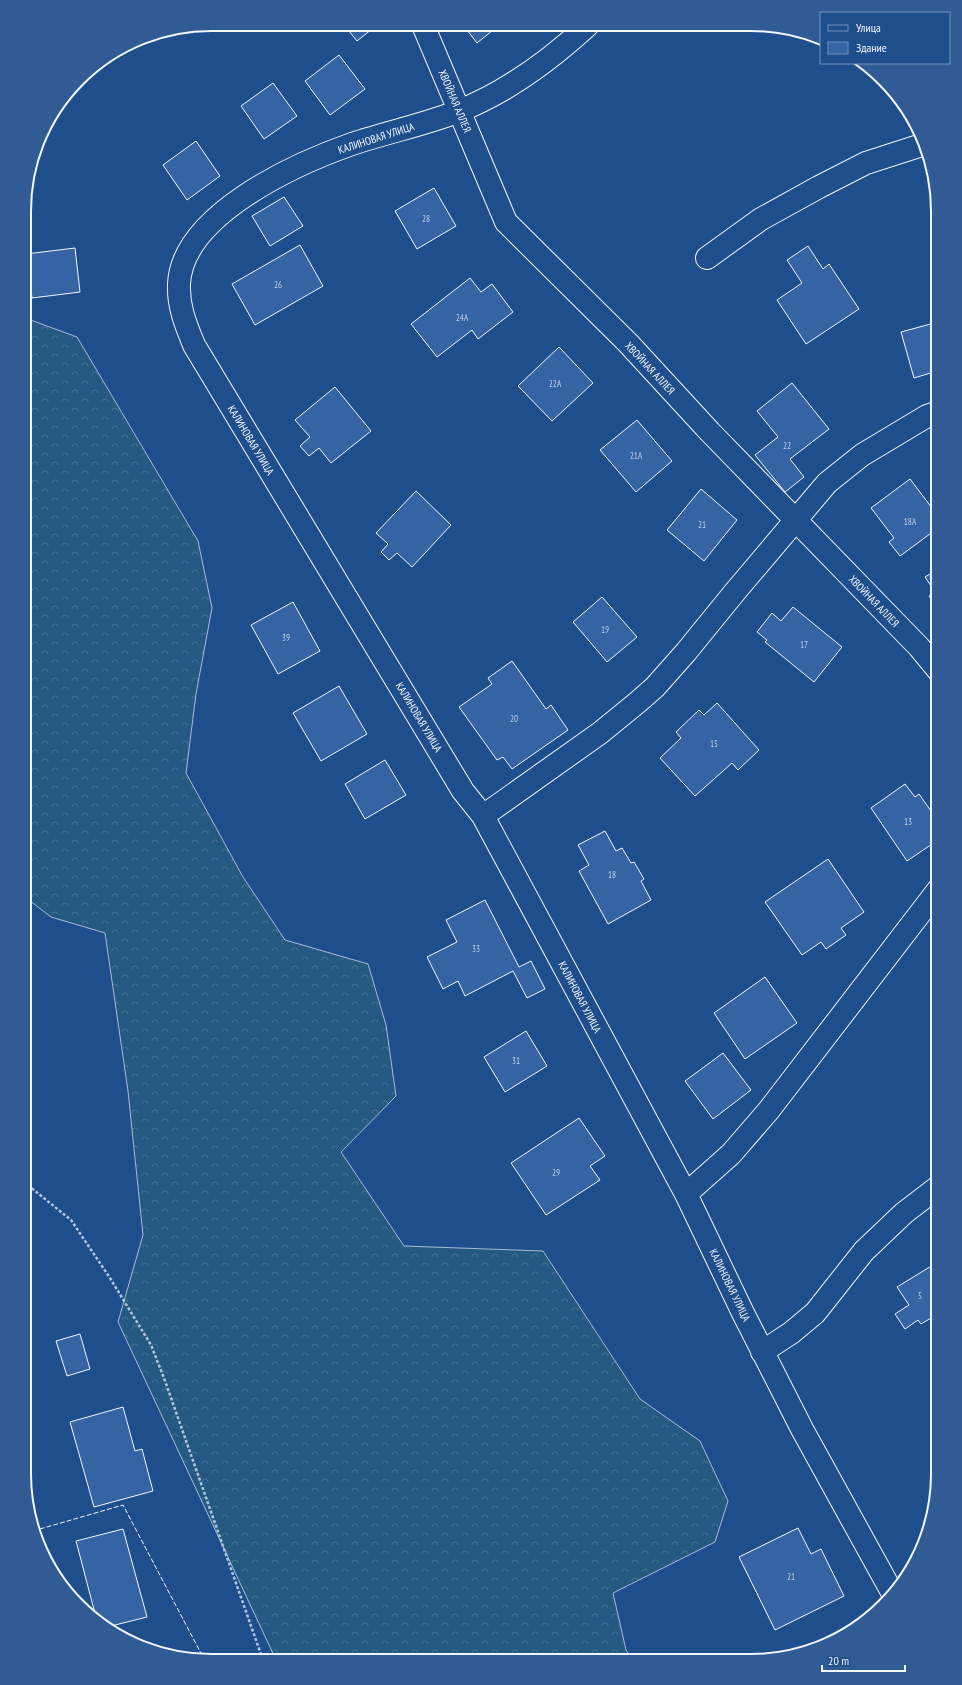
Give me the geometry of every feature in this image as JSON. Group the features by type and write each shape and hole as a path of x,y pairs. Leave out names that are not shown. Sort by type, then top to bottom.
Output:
{"lane":[{"name":"ХВОЙНАЯ АЛЛЕЯ","path":"425,31 506,222 628,343 710,432 919,647 931,662"},
{"name":"КАЛИНОВАЯ УЛИЦА","path":"582,31 561,50 531,72 494,94 458,111 351,144 302,165 255,190 226,208 201,233 188,254 182,268 179,283 179,299 182,315 194,345 463,791 482,816 686,1194 762,1352 806,1436 890,1589"},
{"path":"707,258 761,219 819,187 866,163 918,146"},
{"path":"482,816 600,732 655,687 686,652 795,519 827,483 862,455 931,415"},
{"path":"686,1194 732,1154 769,1110 931,899"},
{"path":"762,1352 803,1324 815,1313 864,1251 904,1213 931,1192"}],"path":[{"path":"31,1188 71,1220 110,1278 150,1346 164,1378 261,1654"}],"green space":[{"path":"31,320 77,337 198,541 212,608 196,694 186,773 243,877 285,940 368,964 386,1025 396,1096 341,1152 404,1246 543,1251 640,1399 700,1441 728,1501 715,1542 613,1593 626,1650 629,1654 273,1654 118,1322 143,1235 128,1091 105,933 51,917 31,902"}],"building":[{"path":"349,31 370,31 357,41"},
{"path":"468,31 492,31 477,43"},
{"path":"339,55 365,89 330,115 305,81"},
{"path":"273,83 297,116 264,139 241,106"},
{"path":"196,141 220,176 187,200 163,165"},
{"path":"434,188 456,226 417,249 395,211"},
{"path":"284,197 303,226 270,246 252,216"},
{"path":"300,245 323,286 255,325 232,284"},
{"path":"808,246 823,269 829,264 859,309 806,344 777,300 802,283 787,260"},
{"path":"75,248 80,292 32,298 31,253"},
{"path":"470,278 481,292 492,284 513,312 478,339 472,330 437,357 411,324"},
{"path":"931,324 931,373 914,378 901,332"},
{"path":"559,347 593,383 552,421 518,386"},
{"path":"792,383 829,429 790,459 804,477 785,492 755,455 778,437 757,411"},
{"path":"335,387 371,431 331,463 319,448 309,456 300,446 310,437 295,420"},
{"path":"637,420 672,461 636,492 600,450"},
{"path":"910,479 931,507 931,533 900,556 889,542 894,538 871,508"},
{"path":"701,489 737,520 704,561 667,530"},
{"path":"416,491 451,525 412,567 397,553 389,560 381,552 388,544 376,533"},
{"path":"931,573 931,586 925,577"},
{"path":"602,597 637,637 607,662 573,622"},
{"path":"293,602 320,651 278,674 251,625"},
{"path":"793,607 842,647 814,682 765,642 767,640 757,632 772,613 781,621"},
{"path":"512,661 546,709 551,705 568,730 512,769 503,757 497,760 459,707 492,684 488,678"},
{"path":"339,686 367,734 321,761 293,713"},
{"path":"717,703 759,750 738,770 732,763 695,796 660,758 681,738 676,732 699,710 704,715"},
{"path":"385,760 406,795 365,819 345,784"},
{"path":"905,784 915,797 919,794 931,811 931,845 907,861 871,808"},
{"path":"605,831 616,851 622,848 631,863 634,862 644,879 641,881 651,900 608,924 579,871 589,865 578,845"},
{"path":"828,859 864,912 841,928 846,935 826,949 821,942 802,955 765,902"},
{"path":"485,900 519,967 531,961 545,989 527,998 513,971 465,996 458,981 443,989 427,957 457,942 446,920"},
{"path":"765,977 797,1023 745,1059 714,1013"},
{"path":"526,1031 547,1066 505,1092 484,1057"},
{"path":"723,1053 751,1090 713,1119 685,1081"},
{"path":"579,1118 605,1156 590,1166 600,1180 546,1215 511,1163"},
{"path":"931,1266 931,1318 921,1324 918,1320 905,1329 895,1314 909,1305 897,1287"},
{"path":"80,1334 90,1369 67,1376 56,1341"},
{"path":"123,1407 135,1451 142,1449 153,1491 94,1507 70,1422"},
{"path":"798,1528 811,1554 821,1549 844,1596 775,1630 739,1557"},
{"path":"123,1529 147,1617 113,1625 94,1611 76,1541"}],"fence":[{"path":"40,1529 123,1505 201,1654"}]}
